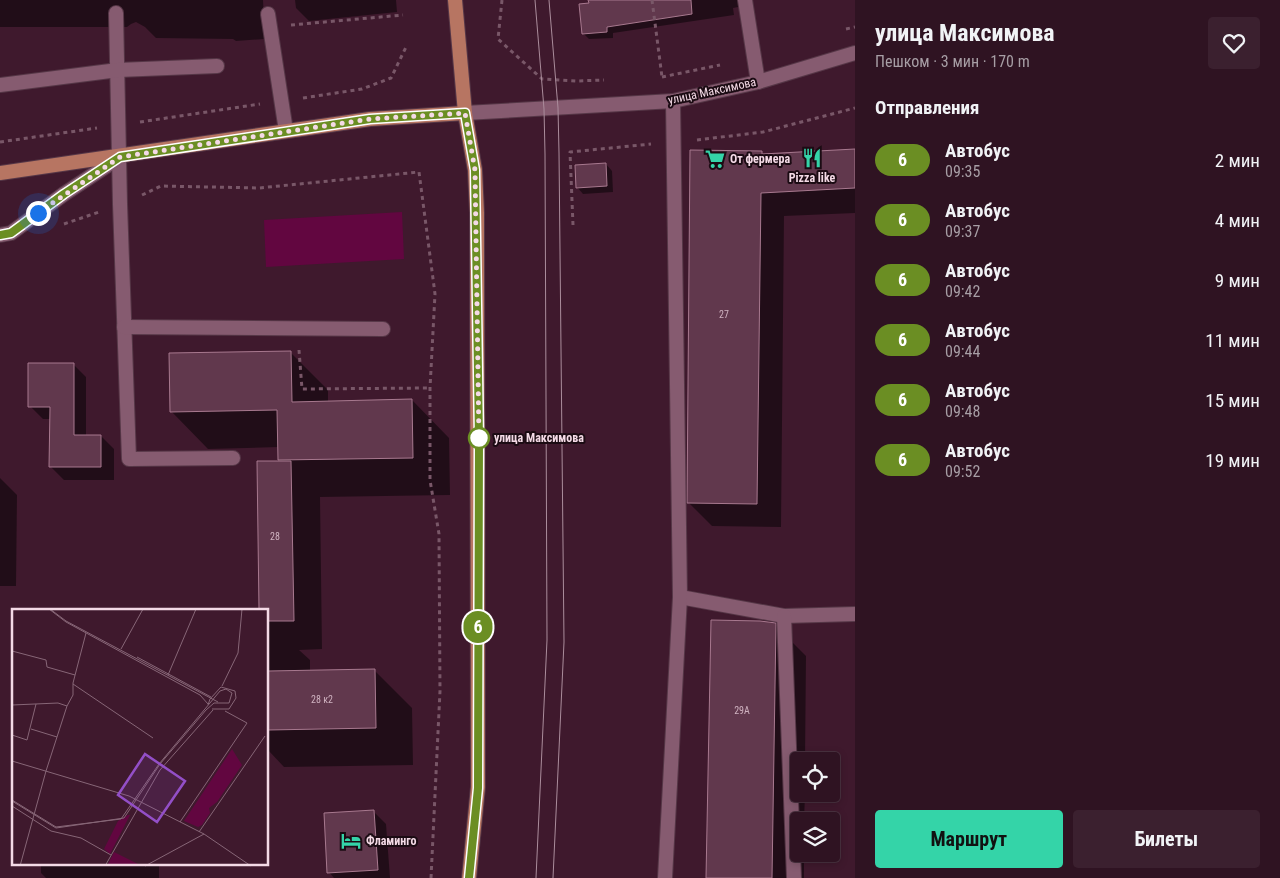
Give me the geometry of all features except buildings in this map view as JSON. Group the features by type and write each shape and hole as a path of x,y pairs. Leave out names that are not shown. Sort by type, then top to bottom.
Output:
{"main road":[{"path":"455,0 465,113 475,170 479,440 478,788 469,878"},
{"path":"745,0 758,82"},
{"path":"116,13 120,204 129,459 233,458"},
{"path":"269,21 286,131"},
{"name":"улица Максимова","path":"0,174 370,119 673,101 758,82 855,53"},
{"path":"0,85 118,70 217,66"},
{"path":"665,878 680,597 673,101"},
{"path":"0,235 11,233 64,194 120,157"},
{"path":"124,327 383,329"},
{"path":"680,597 784,616 855,614"},
{"path":"784,616 794,878"}],"path":[{"path":"502,0 498,39 542,79 605,80"},
{"path":"652,0 662,77 652,77"},
{"path":"269,21 403,15"},
{"path":"0,142 362,90 391,78 406,45"},
{"path":"573,225 570,152 763,132 855,108"},
{"path":"56,227 120,204 161,186 259,188 419,172 434,294 430,388 430,480 439,534 440,691 431,878"},
{"path":"298,328 302,389 430,388"}],"shaded area":[{"path":"402,212 404,259 266,267 264,220"}],"tram line":[{"path":"535,0 544,109 545,154 547,640 536,878"},
{"path":"549,0 558,108 564,642 553,878"}],"bus line":[{"name":"6","path":"0,235 11,233 64,194 120,157 370,119 465,113 475,170 477,213 479,440 478,788 469,878"}],"place":[{"name":"Pizza like","path":"812,158"},
{"name":"От фермера","path":"715,159"},
{"name":"улица Максимова","path":"479,438"},
{"name":"Фламинго","path":"351,841"}],"route":[{"path":"38,213 120,157 370,119 465,113 475,170 477,213 479,440 479,438"}]}
